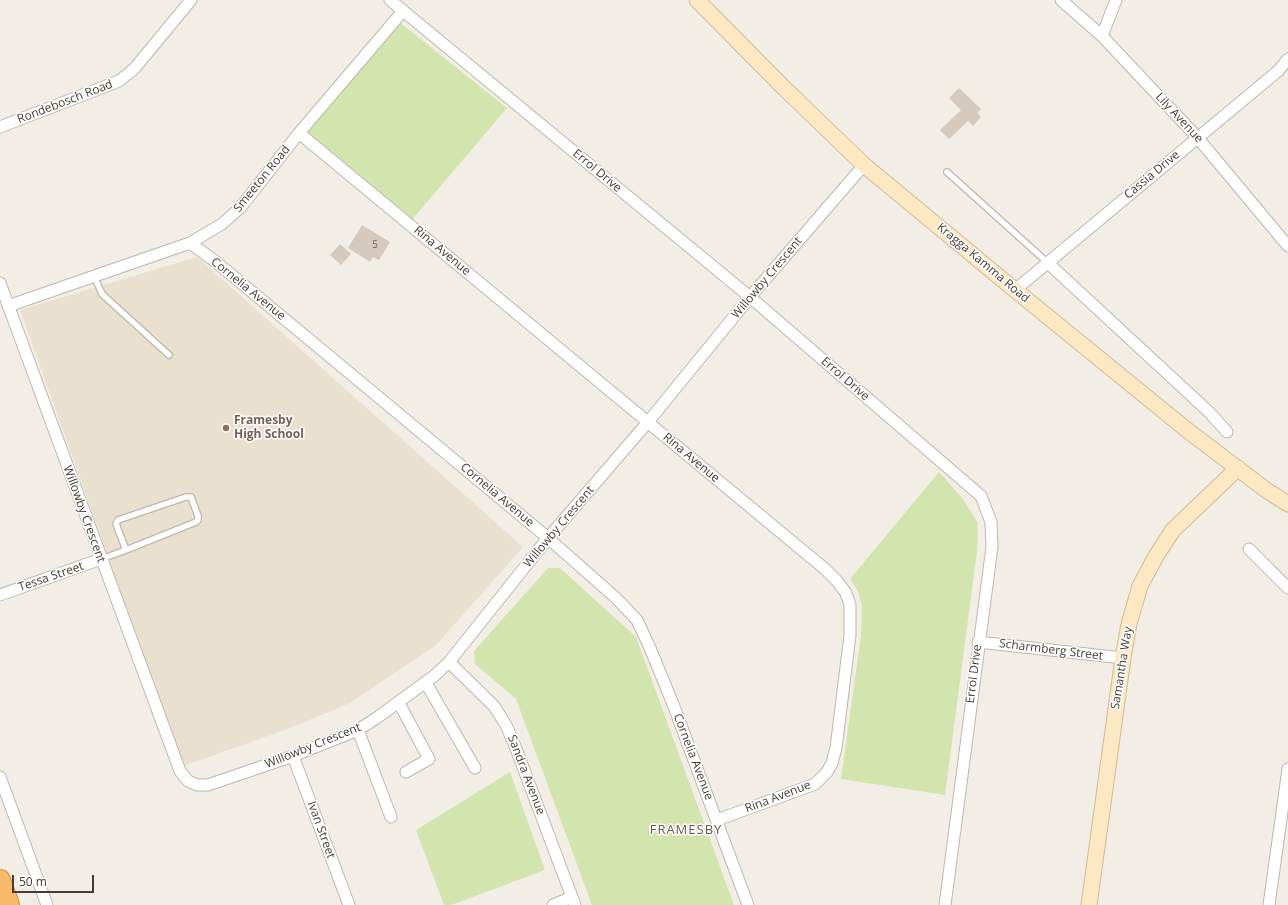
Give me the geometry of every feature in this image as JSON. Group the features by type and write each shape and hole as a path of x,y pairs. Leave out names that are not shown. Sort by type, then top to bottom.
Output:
{"highway":[{"path":"0,880 9,905"}],"main road":[{"name":"Kragga Kamma Road","path":"697,0 783,87 864,165 1187,430 1266,490 1288,504"},
{"name":"Samantha Way","path":"1089,905 1123,658 1129,624 1140,586 1156,556 1173,530 1238,468"}],"street":[{"name":"Rondebosch Road","path":"0,127 119,81 134,69 191,0"},
{"name":"Errol Drive","path":"390,0 750,297 981,496 991,522 992,547 978,642 945,905"},
{"name":"Lily Avenue","path":"1061,0 1102,36 1197,137 1288,246"},
{"path":"1102,36 1116,0"},
{"name":"Smeeton Road","path":"8,306 190,243 222,224 240,208 299,133 403,11"},
{"name":"Cassia Drive","path":"1015,290 1278,71 1288,59"},
{"name":"Rina Avenue","path":"299,133 825,570 837,581 846,593 850,605 850,635 836,748 832,763 827,772 814,784 717,820"},
{"name":"Willowby Crescent","path":"0,283 180,771 184,778 188,781 197,785 208,785 293,756 358,730 378,718 426,683 449,662 548,538 648,422 750,297 864,165"},
{"name":"Cornelia Avenue","path":"190,243 222,267 548,538 616,598 637,620 673,704 748,905"},
{"path":"1048,263 1204,407 1228,432"},
{"path":"1249,549 1288,588"},
{"name":"Tessa Street","path":"0,595 101,560"},
{"name":"Scharmberg Street","path":"978,642 1123,658"},
{"name":"Sandra Avenue","path":"449,662 494,706 506,725 573,901"},
{"path":"426,683 475,768"},
{"path":"399,703 429,759 406,772"},
{"path":"358,730 391,817"},
{"name":"Ivan Street","path":"293,756 349,905"},
{"path":"1269,905 1288,769"},
{"path":"0,778 47,905"},
{"path":"553,905 573,901"}],"lane":[{"path":"947,172 1048,263"},
{"path":"94,276 102,294 169,355"},
{"path":"101,560 126,550 196,522 198,520 198,516 190,497 186,497 118,520 116,524 126,550"}],"shaded area":[{"name":"Framesby High School","path":"197,257 523,547 436,645 350,703 285,730 183,766 20,310"}],"green space":[{"path":"398,21 507,108 411,221 307,132"},
{"path":"939,472 963,499 978,523 977,551 945,795 841,779 861,635 862,606 858,591 850,579"},
{"path":"548,568 560,568 636,637 734,905 592,905 516,699 475,664 474,651"},
{"path":"510,772 545,870 451,905 444,905 416,830"}],"building":[{"path":"959,88 981,109 977,113 981,117 973,126 968,121 949,139 940,130 961,110 949,98"},
{"path":"362,225 390,242 379,260 373,257 370,262 348,248"},
{"path":"340,244 351,254 341,265 330,255"}],"place":[{"name":"Framesby High School","path":"226,428"}],"district":[{"name":"FRAMESBY","path":"686,830"}]}
